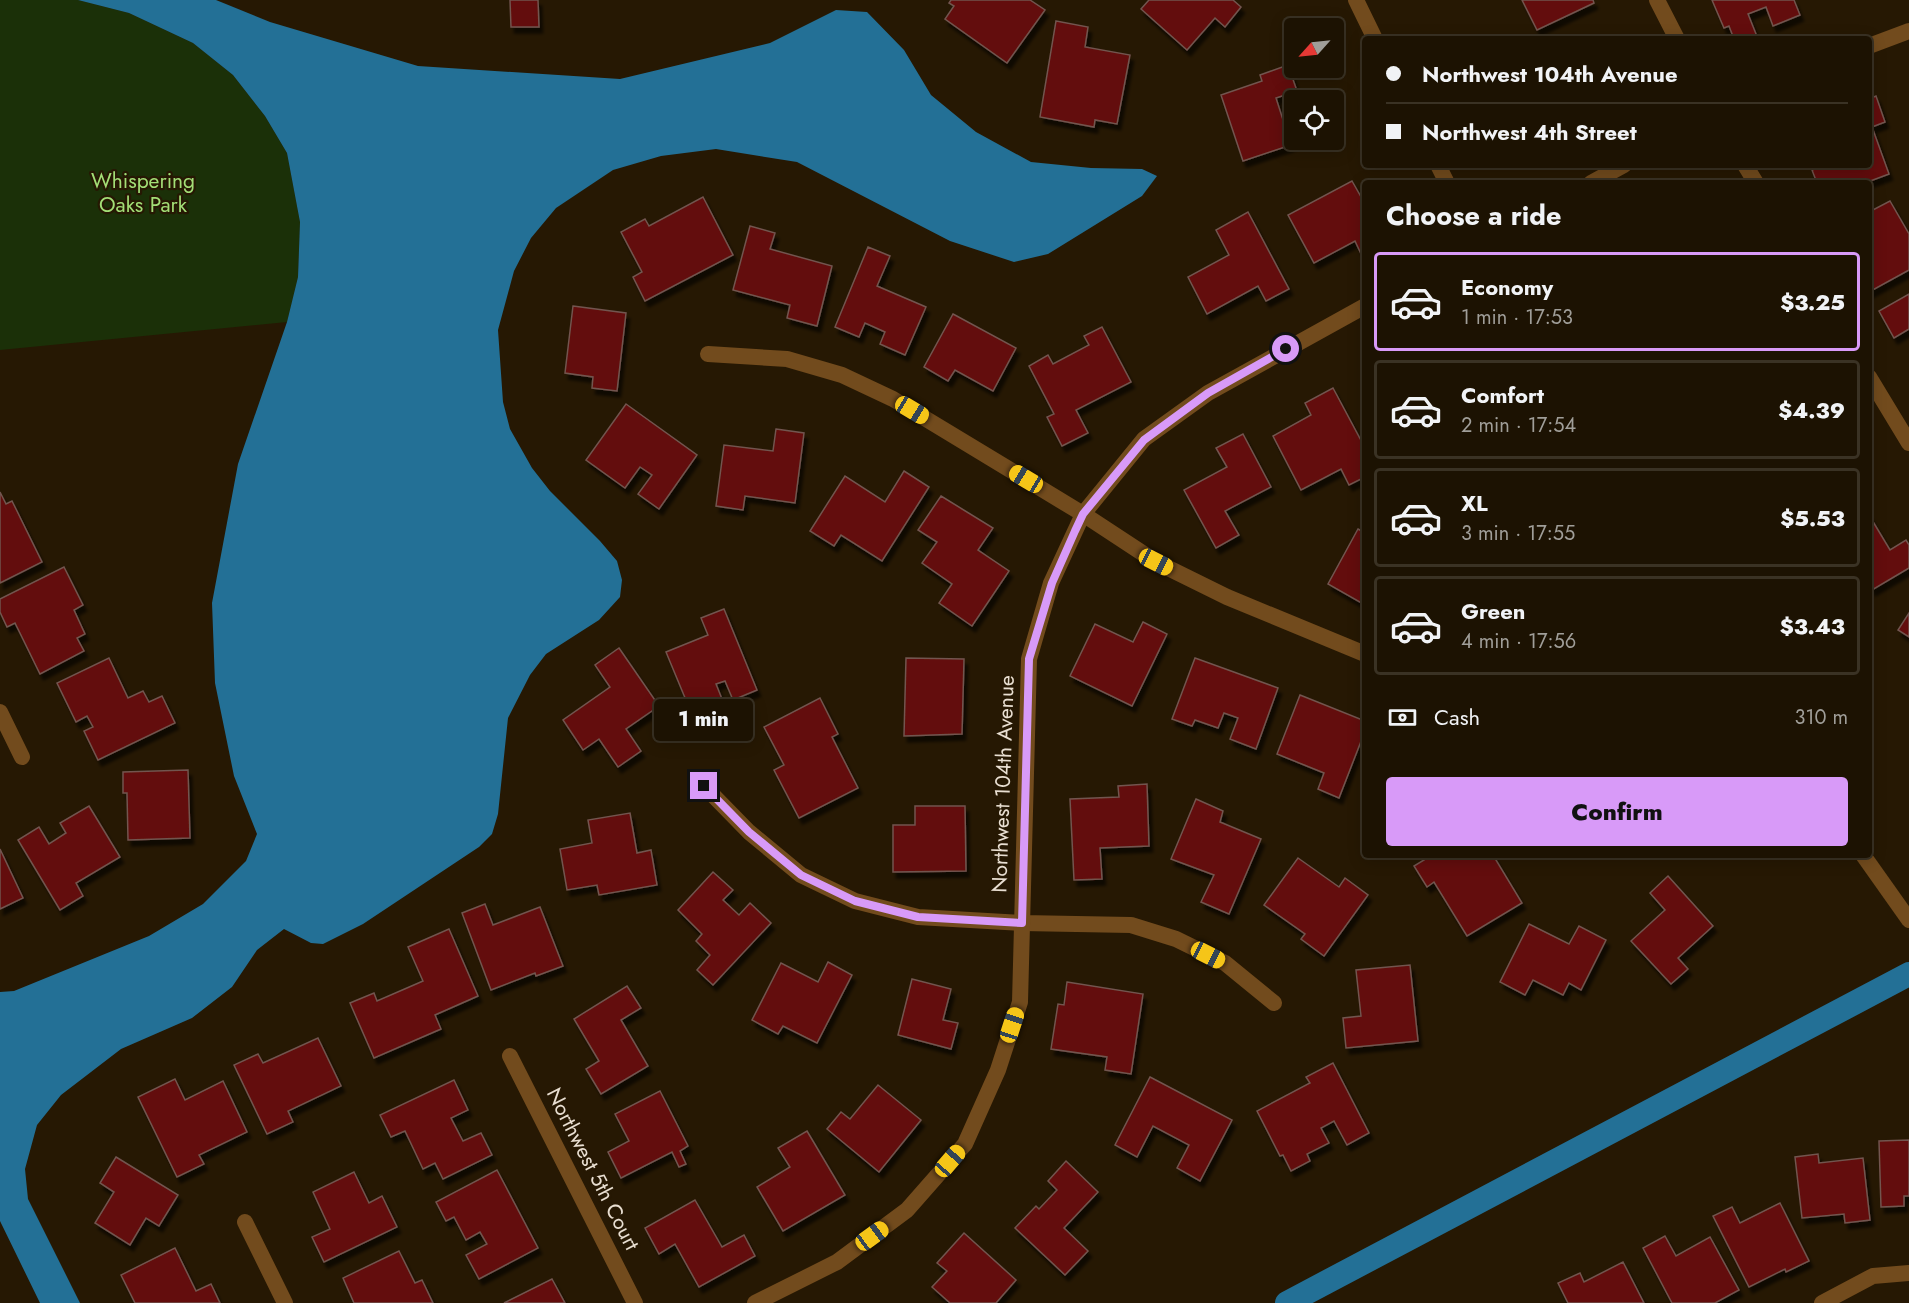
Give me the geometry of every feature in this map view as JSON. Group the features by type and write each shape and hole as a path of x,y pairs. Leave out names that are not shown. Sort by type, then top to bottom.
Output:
{"street":[{"path":"1356,0 1374,36"},
{"path":"1657,0 1675,36"},
{"path":"1872,45 1909,32"},
{"path":"1596,180 1618,168"},
{"name":"Northwest 104th Avenue","path":"755,1303 837,1262 907,1210 965,1144 998,1070 1020,1002 1029,659 1052,583 1083,514 1144,440 1208,393 1362,308"},
{"path":"708,354 787,359 842,375 893,399 1083,514 1156,562 1227,597 1362,653"},
{"path":"1872,382 1909,442"},
{"path":"0,712 22,757"},
{"path":"704,786 749,832 801,875 855,901 918,917 1022,923 1131,925 1176,939 1225,963 1274,1003"},
{"path":"1865,858 1905,915"},
{"name":"Northwest 5th Court","path":"510,1056 635,1303"},
{"path":"245,1222 285,1303"},
{"path":"1822,1303 1873,1276 1908,1273"}],"green space":[{"name":"Whispering Oaks Park","path":"0,0 78,0 129,13 193,43 233,75 265,116 287,153 300,222 298,277 287,322 0,350"}],"water":[{"path":"78,0 216,0 270,22 418,66 620,79 770,43 836,10 867,12 904,50 931,95 976,132 1031,162 1091,168 1142,169 1157,176 1142,196 1048,254 1014,262 950,241 797,162 716,149 661,156 613,170 556,208 531,238 514,271 498,330 503,402 510,429 532,468 550,491 617,561 622,580 620,597 599,620 546,654 530,675 508,718 498,814 492,834 479,847 363,924 323,944 311,943 284,929 257,950 232,987 192,1018 121,1049 61,1095 37,1125 25,1169 28,1199 80,1303 40,1303 0,1221 0,992 14,991 149,936 203,904 246,861 257,834 234,776 215,683 212,603 238,464 287,322 298,277 300,222 287,153 265,116 233,75 193,43 129,13"}],"building":[{"path":"510,0 538,0 539,27 511,27"},
{"path":"951,0 1030,0 1045,10 1007,63 945,19 954,6 949,3"},
{"path":"1149,0 1233,0 1241,7 1225,27 1215,18 1187,50 1141,9"},
{"path":"1522,0 1593,0 1594,3 1537,30"},
{"path":"1712,0 1794,0 1800,15 1773,26 1766,7 1748,14 1757,36 1733,36 1729,26 1724,28"},
{"path":"1056,21 1088,27 1085,47 1130,55 1117,124 1095,120 1094,127 1040,117"},
{"path":"1284,66 1284,78 1292,78 1297,90 1284,90 1284,95 1276,98 1284,123 1284,147 1243,161 1221,95 1262,81 1260,75"},
{"path":"1876,96 1885,122 1872,127 1872,98"},
{"path":"1872,127 1889,174 1872,180 1816,180 1812,170 1818,168 1872,168"},
{"path":"1352,181 1362,199 1362,256 1355,241 1314,263 1288,215"},
{"path":"703,197 733,255 645,301 633,277 642,272 621,232 645,219 649,226"},
{"path":"1890,201 1909,234 1909,270 1872,290 1872,210"},
{"path":"1248,212 1289,289 1266,301 1258,286 1207,314 1188,277 1229,255 1216,230"},
{"path":"750,226 775,233 770,249 832,266 817,326 787,318 790,305 733,290"},
{"path":"868,247 890,256 877,286 926,307 905,355 880,344 885,332 865,323 859,337 835,327"},
{"path":"1909,294 1909,329 1894,338 1879,311"},
{"path":"573,306 626,313 617,391 592,388 593,377 565,373"},
{"path":"953,314 1016,348 993,391 955,370 948,381 924,367"},
{"path":"1102,327 1131,382 1076,410 1088,433 1062,446 1047,417 1054,414 1029,366 1048,355 1053,364 1089,345 1084,336"},
{"path":"1333,388 1362,442 1362,478 1349,485 1341,469 1301,490 1273,436 1311,415 1305,403"},
{"path":"626,404 697,455 659,509 638,494 652,475 640,467 625,488 586,460"},
{"path":"776,429 804,433 795,503 745,496 743,510 716,506 724,445 773,451"},
{"path":"1243,434 1271,487 1225,511 1239,535 1216,548 1184,490 1227,467 1216,448"},
{"path":"904,471 929,487 882,561 841,535 834,546 810,531 845,476 885,502"},
{"path":"0,492 6,504 12,501 42,562 0,583"},
{"path":"941,496 993,528 978,550 1009,571 972,626 939,603 952,584 922,563 937,542 918,530"},
{"path":"1872,520 1890,550 1906,540 1909,545 1909,568 1872,590"},
{"path":"1358,529 1362,531 1362,603 1328,584"},
{"path":"64,567 83,605 74,610 85,634 77,638 84,651 40,674 15,623 7,627 0,612 0,599"},
{"path":"724,609 757,690 733,700 725,681 716,684 724,704 693,717 666,652 708,635 701,618"},
{"path":"1909,613 1909,637 1898,630"},
{"path":"1143,622 1167,634 1132,706 1070,676 1095,624 1133,642"},
{"path":"619,648 659,706 626,729 641,751 618,767 599,739 583,750 563,720 610,687 595,665"},
{"path":"109,658 128,698 143,691 149,702 162,696 175,723 98,760 84,731 93,727 87,716 76,722 57,683"},
{"path":"906,658 964,659 962,734 904,736"},
{"path":"1195,658 1278,688 1256,749 1230,739 1238,718 1224,713 1218,728 1195,720 1192,726 1172,719"},
{"path":"1300,695 1362,720 1362,739 1339,798 1318,789 1324,773 1277,754"},
{"path":"820,698 838,734 832,737 858,788 799,818 774,770 784,765 764,727"},
{"path":"188,770 190,838 128,840 127,793 123,793 123,772"},
{"path":"1147,784 1149,846 1100,848 1102,879 1074,880 1070,799 1119,797 1118,786"},
{"path":"1196,799 1223,811 1220,822 1261,839 1229,914 1201,902 1214,875 1171,859"},
{"path":"89,806 120,857 76,883 83,896 60,910 18,840 39,827 49,844 66,833 60,823"},
{"path":"915,806 965,806 966,871 893,872 893,825 915,825"},
{"path":"630,813 637,853 651,850 657,885 599,895 597,885 567,890 560,849 592,843 588,820"},
{"path":"0,849 23,898 0,909"},
{"path":"1298,858 1339,887 1345,878 1368,895 1324,956 1301,939 1305,934 1264,905"},
{"path":"1427,858 1495,858 1522,903 1467,936 1434,882 1427,887 1414,866"},
{"path":"713,872 733,890 723,900 739,915 750,903 771,923 713,985 697,970 710,955 696,941 702,934 678,910"},
{"path":"1668,876 1713,926 1678,958 1688,969 1671,984 1631,941 1665,910 1650,893"},
{"path":"485,904 493,925 540,907 563,966 536,976 535,973 491,990 462,913"},
{"path":"1529,924 1569,944 1579,926 1606,940 1581,990 1569,983 1563,995 1533,980 1525,995 1500,982"},
{"path":"449,929 478,996 435,1015 441,1029 374,1058 350,1003 374,993 377,1001 423,981 408,947"},
{"path":"828,962 852,975 817,1043 783,1026 778,1034 752,1020 781,963 818,982"},
{"path":"1410,965 1418,1041 1346,1048 1343,1018 1361,1016 1356,970"},
{"path":"912,979 951,989 943,1020 958,1023 951,1049 898,1035"},
{"path":"1067,982 1143,994 1131,1074 1105,1070 1107,1057 1051,1049 1058,1004 1064,1005"},
{"path":"627,986 641,1008 621,1020 648,1066 601,1094 586,1069 599,1061 574,1019"},
{"path":"318,1038 341,1086 288,1111 293,1122 267,1134 234,1065 258,1054 263,1063"},
{"path":"1333,1063 1369,1133 1347,1145 1334,1121 1321,1128 1329,1143 1307,1154 1310,1161 1291,1171 1283,1155 1280,1156 1257,1111 1310,1083 1306,1077"},
{"path":"1150,1077 1232,1120 1200,1181 1177,1168 1189,1145 1153,1126 1137,1157 1115,1145"},
{"path":"175,1079 185,1100 223,1081 247,1132 199,1155 204,1164 177,1177 138,1097"},
{"path":"454,1080 468,1110 451,1118 463,1141 481,1133 492,1155 443,1179 435,1163 423,1169 405,1131 391,1137 380,1115"},
{"path":"878,1085 921,1120 879,1172 827,1129 841,1112 850,1119"},
{"path":"660,1091 688,1146 680,1151 686,1164 679,1167 672,1152 621,1178 608,1152 629,1141 615,1114"},
{"path":"807,1131 845,1195 783,1231 757,1187 790,1167 778,1148"},
{"path":"1909,1140 1909,1196 1904,1196 1904,1206 1881,1207 1879,1141"},
{"path":"1818,1154 1819,1163 1863,1158 1870,1220 1845,1223 1844,1214 1802,1218 1795,1157"},
{"path":"116,1157 178,1195 159,1226 146,1218 130,1245 95,1223 114,1192 100,1183"},
{"path":"1066,1161 1098,1192 1064,1228 1088,1251 1065,1275 1015,1228 1036,1206 1039,1209 1057,1190 1048,1181"},
{"path":"497,1170 538,1248 479,1279 466,1255 487,1244 480,1232 466,1240 454,1217 446,1221 436,1202"},
{"path":"354,1172 369,1203 382,1196 397,1227 324,1262 312,1237 330,1229 313,1192"},
{"path":"695,1200 722,1247 744,1235 755,1256 699,1287 675,1244 659,1254 645,1228"},
{"path":"1780,1203 1809,1261 1786,1272 1785,1269 1749,1287 1713,1216 1732,1207 1740,1223"},
{"path":"964,1233 1016,1280 996,1303 950,1303 932,1287 947,1271 937,1263"},
{"path":"1665,1236 1676,1256 1710,1237 1739,1290 1715,1303 1672,1303 1643,1248"},
{"path":"175,1248 196,1291 211,1284 220,1303 135,1303 121,1275"},
{"path":"399,1251 415,1283 422,1280 433,1303 354,1303 343,1278"},
{"path":"1623,1262 1644,1303 1568,1303 1558,1283 1580,1273 1584,1282"},
{"path":"552,1279 565,1303 504,1303"}],"waterway":[{"path":"1287,1303 1909,974"}],"route":[{"path":"704,786 749,832 801,875 855,901 918,917 1022,923 1029,659 1052,583 1075,531 1083,514 1144,440 1208,393 1286,349"}]}
